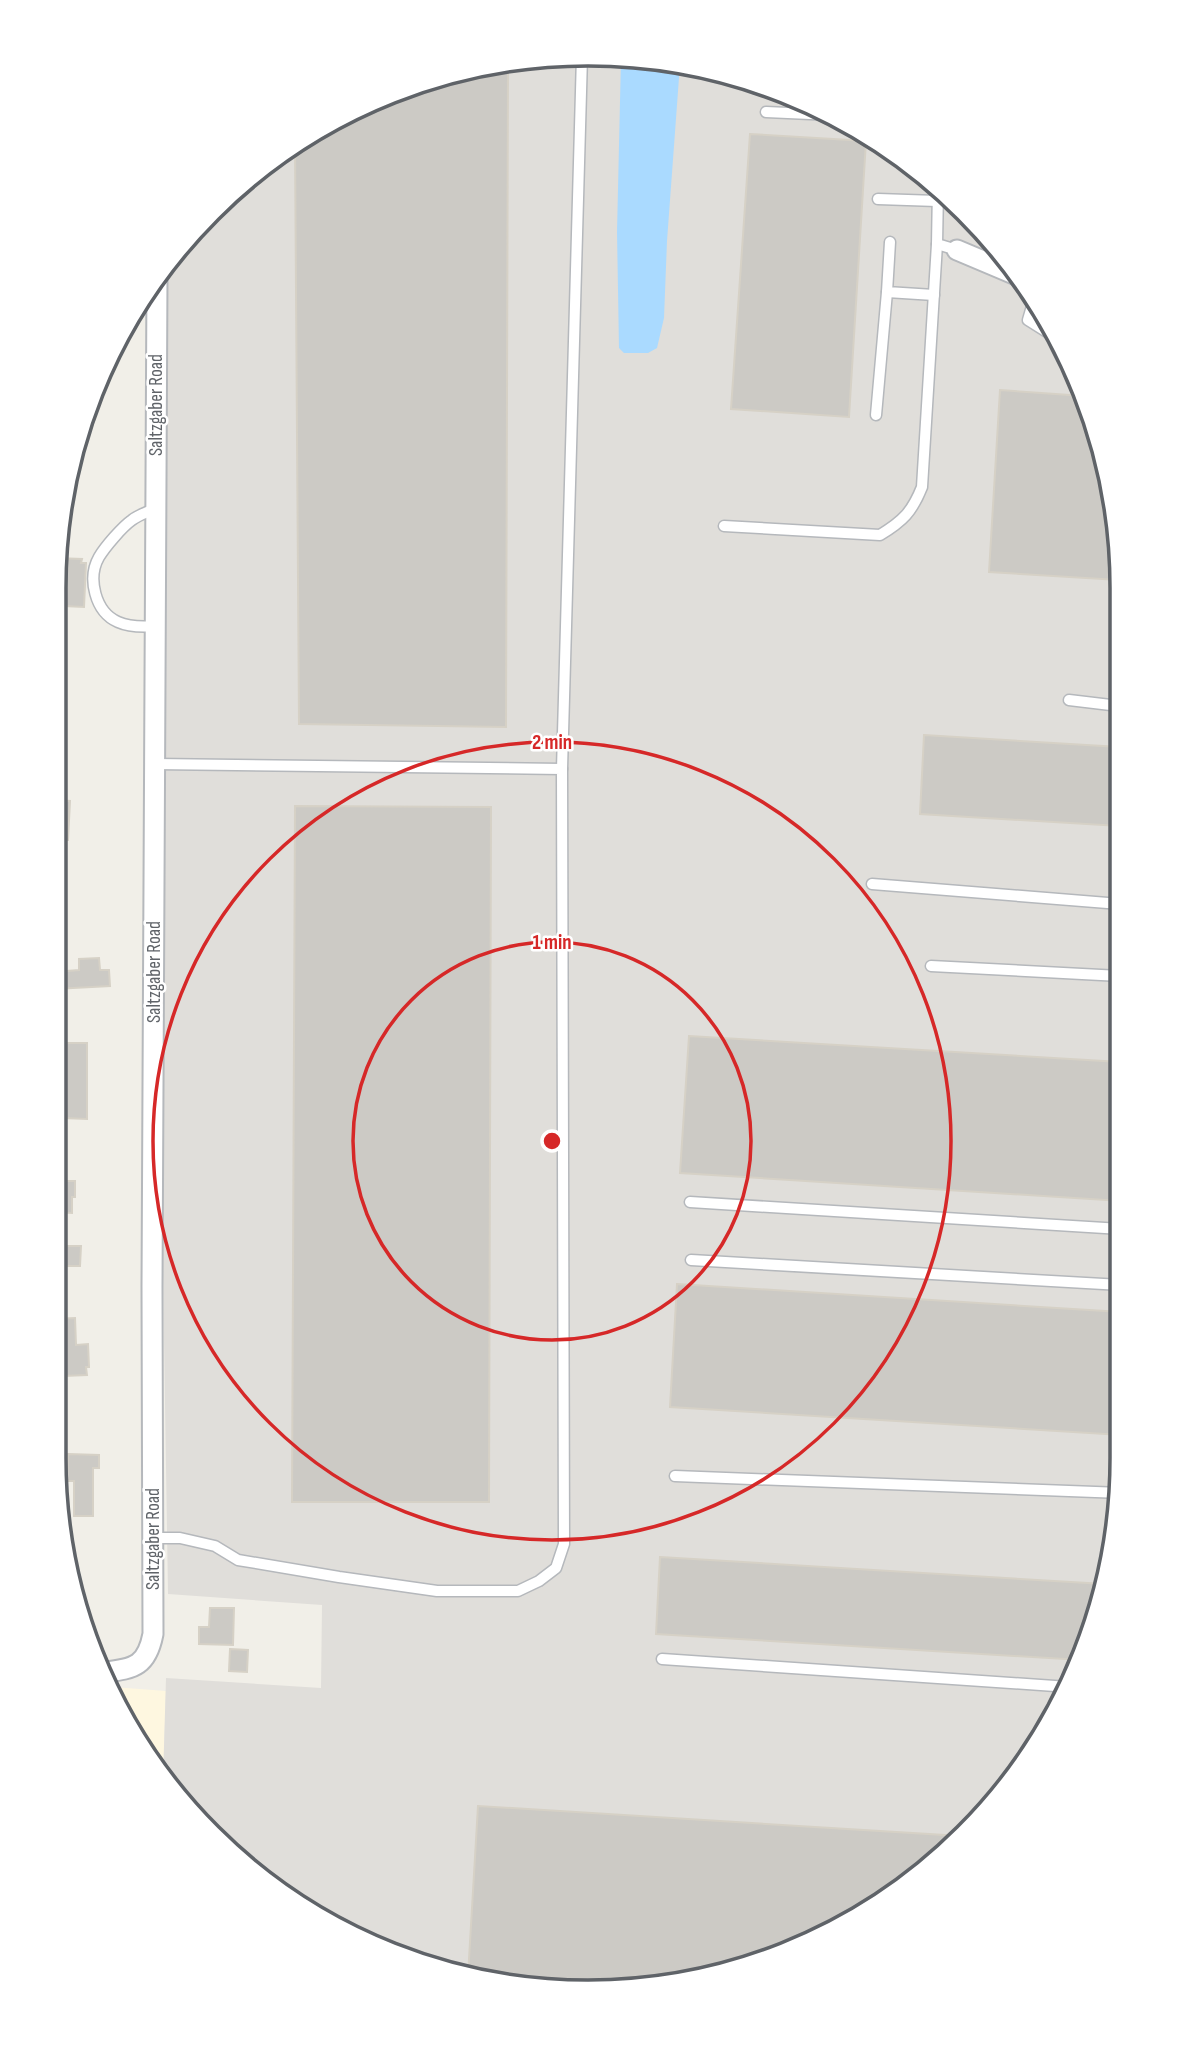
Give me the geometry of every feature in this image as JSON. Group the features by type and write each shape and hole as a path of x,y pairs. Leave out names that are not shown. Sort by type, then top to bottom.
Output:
{"street":[{"path":"957,250 1001,269"},
{"name":"Saltzgaber Road","path":"112,1671 141,1664 150,1650 153,1634 155,297"}],"lane":[{"path":"153,1538 180,1538 215,1546 238,1560 437,1591 518,1591 539,1581 555,1568 564,1544 562,769 582,66"},
{"path":"766,112 805,114"},
{"path":"724,526 880,535 902,522 916,504 922,487 937,244 937,201 878,199"},
{"path":"876,415 890,242"},
{"path":"937,244 957,250"},
{"path":"887,292 934,295"},
{"path":"1031,311 1028,320 1041,328"},
{"path":"156,508 131,521 113,540 99,558 93,578 99,606 117,622 156,626"},
{"path":"1069,700 1110,705"},
{"path":"155,764 562,769"},
{"path":"872,884 1110,903"},
{"path":"931,966 1110,975"},
{"path":"690,1202 1110,1228"},
{"path":"691,1261 1110,1284"},
{"path":"675,1476 1109,1493"},
{"path":"662,1659 1058,1686"}],"shaded area":[{"path":"588,66 623,68 657,71 724,84 788,106 819,120 879,154 958,219 1023,298 1057,358 1083,421 1100,487 1109,554 1110,1459 1106,1527 1093,1594 1083,1626 1041,1720 1003,1776 958,1828 879,1893 788,1941 724,1963 690,1970 657,1976 588,1980 520,1976 487,1970 453,1963 389,1941 327,1911 298,1893 219,1828 164,1762 166,1678 321,1688 322,1605 168,1594 155,764 162,288 196,244 244,196 298,154 328,136 389,106 421,94 453,84 520,71"},
{"path":"119,1687 166,1691 164,1762 136,1720"}],"water":[{"path":"621,68 679,75 664,318 657,348 648,353 624,353 619,348 617,232"}],"building":[{"path":"508,73 506,727 299,724 295,156 328,136 389,106 453,84"},
{"path":"750,134 857,140 866,146 849,417 731,409"},
{"path":"1000,390 1073,395 1093,453 1100,487 1106,520 1110,579 989,572"},
{"path":"68,558 82,559 81,563 86,563 84,607 66,606"},
{"path":"924,735 1110,746 1110,825 920,814"},
{"path":"66,801 70,801 66,840"},
{"path":"295,806 491,807 489,1502 292,1502"},
{"path":"99,958 100,970 109,970 110,986 66,988 66,971 79,970 79,959"},
{"path":"689,1036 1110,1061 1110,1200 680,1173"},
{"path":"66,1043 87,1043 87,1119 66,1118"},
{"path":"66,1181 75,1181 72,1213 66,1213"},
{"path":"66,1246 81,1246 80,1266 66,1266"},
{"path":"677,1284 1110,1311 1110,1434 670,1407"},
{"path":"66,1318 75,1318 76,1345 88,1344 87,1375 66,1376"},
{"path":"68,1454 99,1455 99,1468 93,1468 93,1516 74,1516 74,1481 67,1481"},
{"path":"660,1557 1095,1583 1070,1659 656,1634"},
{"path":"210,1608 234,1608 233,1645 199,1644 199,1627 209,1627"},
{"path":"230,1649 248,1650 247,1672 229,1671"},
{"path":"478,1806 950,1835 906,1873 849,1911 788,1941 724,1963 657,1976 588,1980 520,1976 469,1966"}]}
